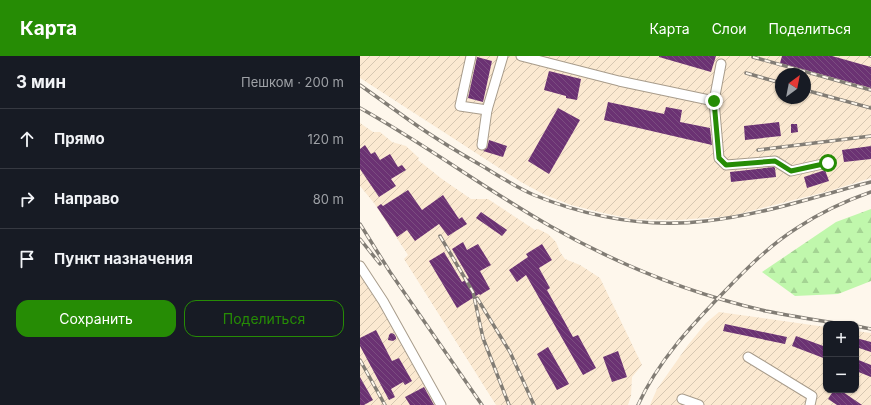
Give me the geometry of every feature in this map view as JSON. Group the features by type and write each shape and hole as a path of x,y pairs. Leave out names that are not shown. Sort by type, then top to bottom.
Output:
{"street":[{"path":"471,56 460,106 488,110"},
{"path":"482,145 488,110 503,56"},
{"path":"520,56 619,81 714,101"},
{"path":"721,64 714,101 719,158 726,165 775,161 791,171 828,163"},
{"path":"360,266 383,301 441,405"},
{"path":"748,357 812,396 810,405"},
{"path":"682,399 699,405"}],"shaded area":[{"path":"360,56 871,56 871,178 829,191 731,216 678,220 632,219 599,212 571,205 545,195 521,182 360,78"},
{"path":"360,123 373,132 380,132 392,142 406,146 419,158 418,160 471,199 488,199 535,230 538,229 548,234 556,242 565,259 580,265 600,278 642,365 632,377 631,396 628,405 496,405 404,259 408,255 374,203 360,186"},
{"path":"360,275 378,303 435,405 360,405"},
{"path":"719,312 823,327 823,393 859,393 859,331 871,333 871,405 650,405 657,389 688,345 706,323"}],"green space":[{"path":"871,209 871,281 838,294 795,296 762,272 836,222"}],"building":[{"path":"659,56 716,56 711,72"},
{"path":"782,56 832,56 871,67 871,88 811,72 811,68 798,68 780,63"},
{"path":"477,57 492,61 483,102 468,98"},
{"path":"549,71 581,79 577,100 566,98 566,96 544,90"},
{"path":"608,102 664,114 666,107 682,110 680,122 710,128 712,145 604,120"},
{"path":"558,108 580,120 549,174 528,161"},
{"path":"779,122 781,136 745,140 744,126"},
{"path":"791,124 797,124 798,132 791,133"},
{"path":"489,140 507,146 503,157 483,151 487,148"},
{"path":"365,145 371,154 375,152 380,160 390,154 398,167 402,165 406,170 391,179 396,186 379,197 360,169 360,149"},
{"path":"871,146 871,159 844,162 842,150"},
{"path":"774,167 776,177 731,182 730,172"},
{"path":"825,170 829,181 807,188 804,177"},
{"path":"408,190 422,210 443,195 459,219 462,217 467,224 448,236 439,224 415,241 407,230 397,237 377,207 381,204 383,206"},
{"path":"481,212 507,230 502,236 476,218"},
{"path":"463,242 467,250 478,244 491,265 480,271 490,289 457,308 429,261 444,252 462,282 469,278 452,249"},
{"path":"542,244 552,260 539,268 550,288 547,290 573,337 578,335 596,368 583,375 526,275 517,282 509,270 528,257 526,254"},
{"path":"725,324 787,337 785,344 723,331"},
{"path":"376,330 392,361 399,358 412,381 405,385 403,382 391,389 395,397 389,400 360,346 360,338"},
{"path":"391,333 396,337 393,341 388,340"},
{"path":"796,336 823,346 823,358 792,346"},
{"path":"859,339 871,342 871,352 859,348"},
{"path":"548,347 569,384 557,390 537,354"},
{"path":"618,351 627,377 612,382 603,357"},
{"path":"859,360 871,365 871,377 859,372"},
{"path":"360,377 373,400 364,405 360,405"},
{"path":"424,387 434,405 410,405 405,397"},
{"path":"832,393 844,393 862,405 837,405 828,399"}],"railway":[{"path":"753,57 871,90"},
{"path":"746,73 775,81"},
{"path":"360,85 432,136 521,189 555,203 597,215 618,219 640,222 684,223 727,218 769,210 871,182"},
{"path":"811,92 871,108"},
{"path":"360,108 408,136 526,212 601,253 682,287 710,296 775,313 823,321"},
{"path":"758,150 871,136"},
{"path":"638,405 655,374 676,345 712,305 759,258 777,242 815,217 842,203 871,192"},
{"path":"360,224 390,272 482,405"},
{"path":"440,236 473,292 483,338 509,405"},
{"path":"360,239 380,264"},
{"path":"477,298 510,352 534,405"},
{"path":"859,327 871,329"},
{"path":"360,360 385,405"}],"route":[{"path":"714,101 719,158 726,165 775,161 791,171 828,163"}]}
